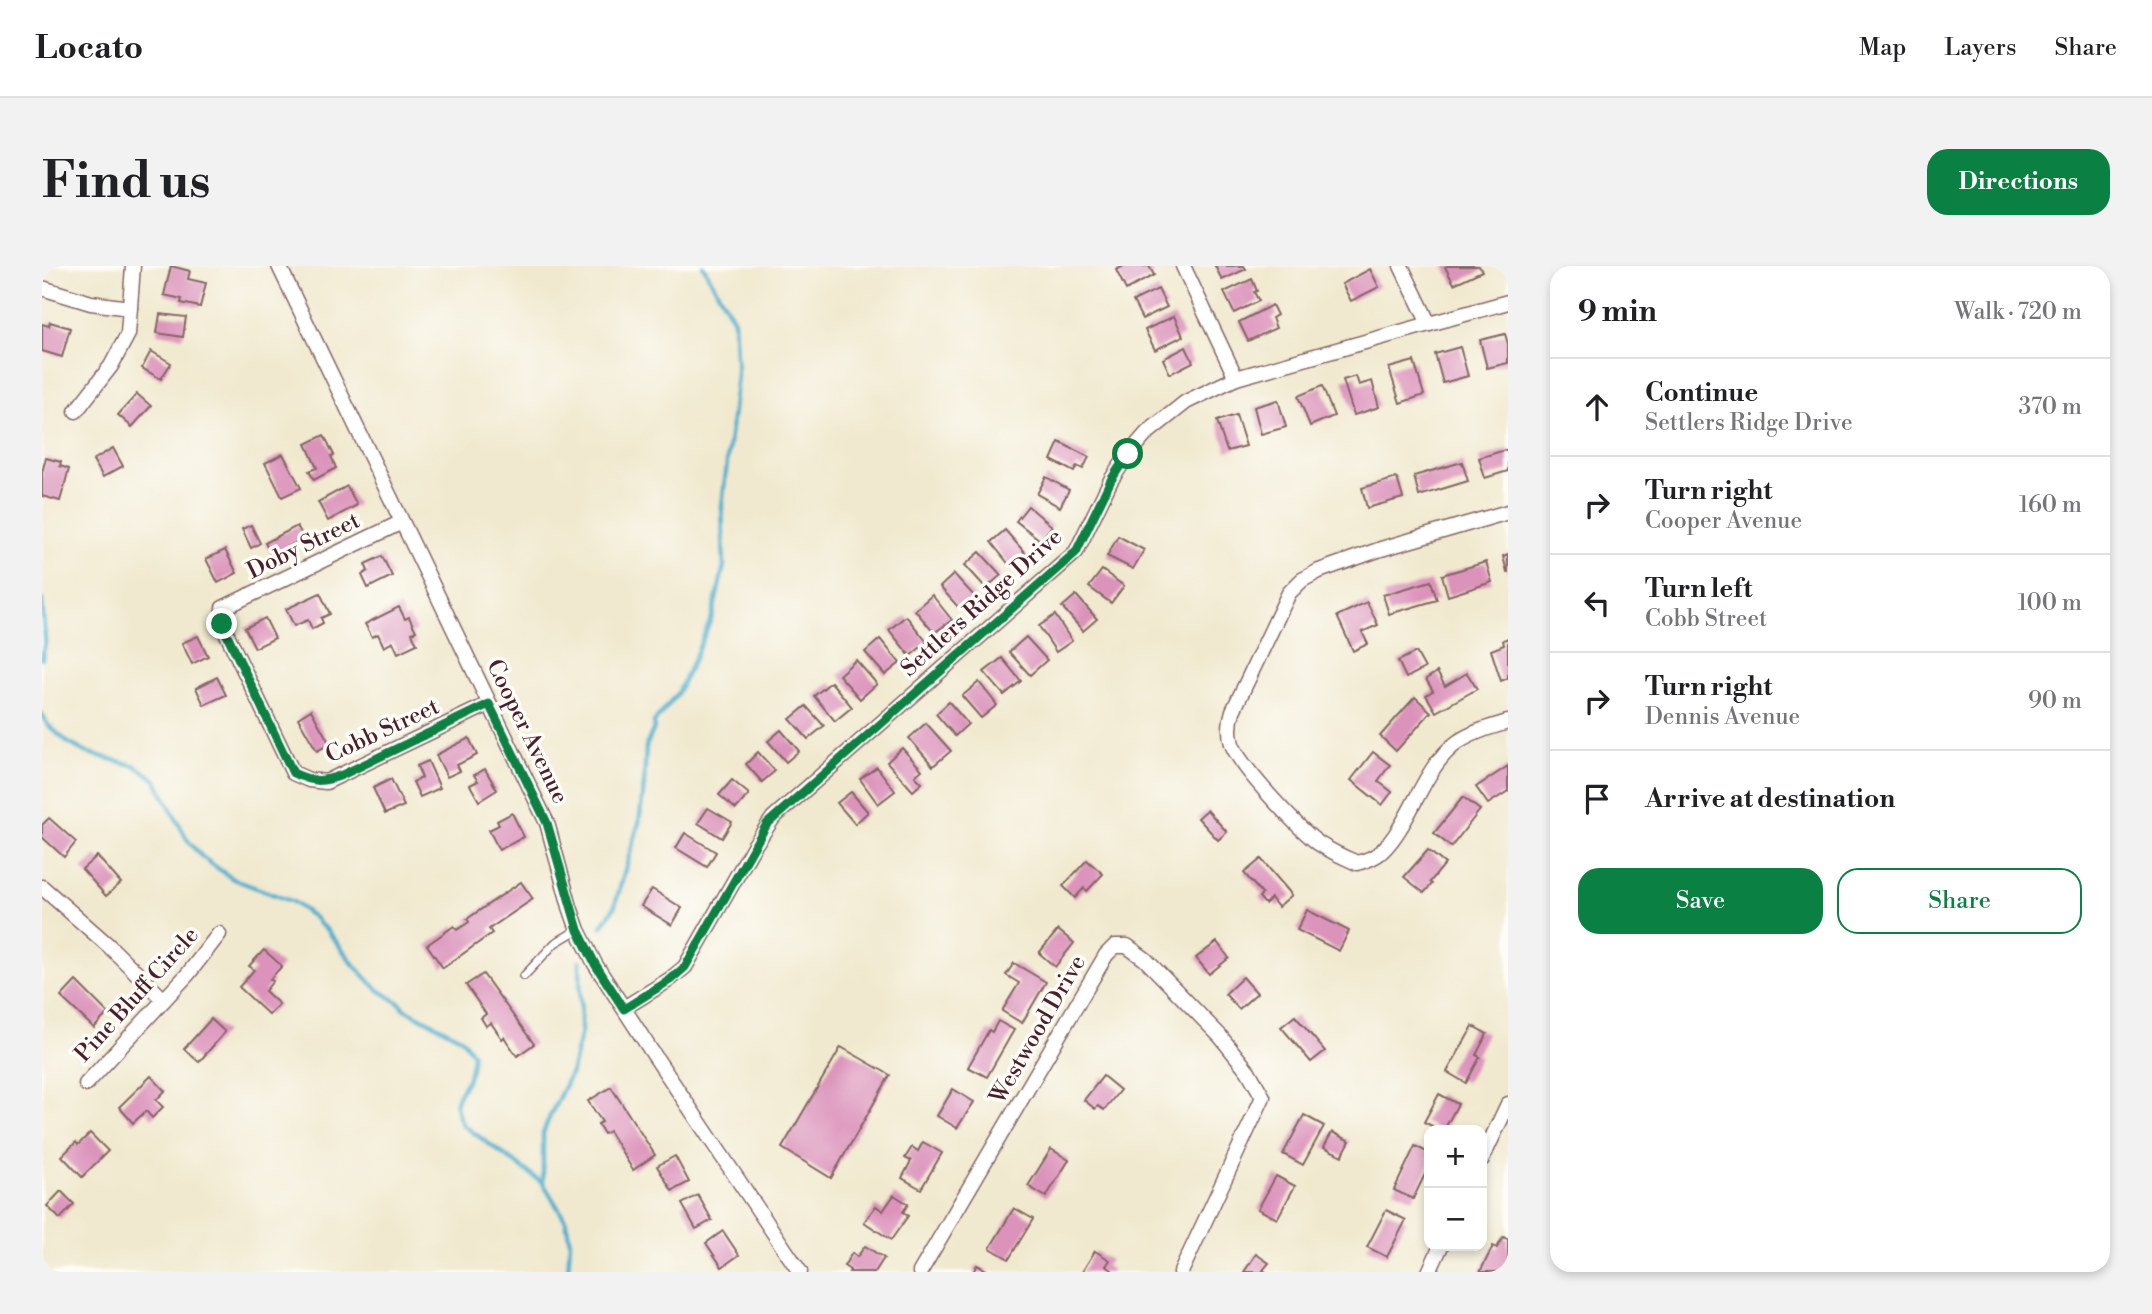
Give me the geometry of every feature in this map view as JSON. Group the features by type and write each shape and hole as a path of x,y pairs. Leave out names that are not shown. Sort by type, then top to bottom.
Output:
{"street":[{"path":"76,411 111,366 128,334 133,266"},
{"name":"Cooper Avenue","path":"279,266 547,823 578,930 595,964 800,1272"},
{"path":"1183,266 1236,378"},
{"path":"1401,266 1429,324"},
{"path":"42,288 90,303 130,308"},
{"name":"Settlers Ridge Drive","path":"624,1009 670,980 685,967 767,824 1076,552 1111,480 1146,433 1185,402 1236,378 1508,302"},
{"path":"1508,512 1381,549 1319,571 1302,580 1289,593 1230,721 1232,743 1241,760 1271,797 1316,841 1357,863 1381,852 1447,752 1482,729 1508,722"},
{"name":"Doby Street","path":"293,773 222,624 223,608 402,522"},
{"name":"Cobb Street","path":"293,773 309,780 326,782 489,704"},
{"path":"42,887 164,1000"},
{"name":"Pine Bluff Circle","path":"86,1084 188,974 219,934"},
{"name":"Westwood Drive","path":"919,1272 1106,955 1115,946 1127,946 1145,960 1220,1037 1248,1071 1263,1097 1181,1272"},
{"path":"1487,1148 1508,1104"},
{"path":"1429,1272 1439,1251"}],"lane":[{"path":"524,976 555,943 578,930"}],"building":[{"path":"171,266 190,271 188,279 206,283 200,307 181,303 182,299 164,295"},
{"path":"1124,266 1149,266 1154,275 1126,290 1116,270"},
{"path":"1215,266 1244,266 1246,269 1222,280"},
{"path":"1479,266 1482,271 1454,284 1445,267"},
{"path":"1370,269 1379,287 1351,301 1342,284"},
{"path":"1252,279 1259,301 1234,313 1224,292"},
{"path":"1158,289 1167,307 1142,319 1133,301"},
{"path":"1272,305 1277,315 1272,318 1276,328 1248,341 1239,322"},
{"path":"160,314 186,317 183,337 157,333"},
{"path":"1174,316 1183,336 1155,350 1145,330"},
{"path":"50,322 70,328 62,357 42,351 42,324 49,326"},
{"path":"1505,334 1508,363 1487,368 1480,340"},
{"path":"1186,347 1193,362 1170,374 1163,359"},
{"path":"1460,347 1468,376 1443,383 1435,354"},
{"path":"151,351 171,363 161,379 142,368"},
{"path":"1414,361 1424,395 1400,403 1389,368"},
{"path":"1356,376 1359,385 1372,381 1379,407 1354,415 1343,380"},
{"path":"1322,386 1334,416 1310,426 1298,396"},
{"path":"137,394 151,406 132,427 118,415"},
{"path":"1278,400 1286,427 1261,434 1254,407"},
{"path":"1236,415 1246,446 1227,451 1217,421"},
{"path":"324,435 334,455 331,456 336,468 314,480 309,471 317,468 306,444"},
{"path":"1059,442 1089,457 1083,469 1077,466 1074,472 1051,460"},
{"path":"113,448 123,466 103,477 93,460"},
{"path":"1508,449 1508,471 1485,478 1479,458"},
{"path":"283,454 301,488 282,497 265,463"},
{"path":"46,458 61,462 60,466 69,469 60,501 42,496 42,472"},
{"path":"1462,462 1468,481 1419,496 1414,476"},
{"path":"1046,477 1069,490 1060,507 1037,494"},
{"path":"1397,478 1403,498 1367,508 1362,488"},
{"path":"347,486 357,505 328,521 318,502"},
{"path":"1028,506 1052,526 1040,540 1016,521"},
{"path":"251,525 260,543 251,548 242,529"},
{"path":"297,526 304,538 272,556 265,543"},
{"path":"1005,530 1026,554 1011,567 991,542"},
{"path":"1118,536 1144,550 1133,569 1107,556"},
{"path":"225,550 237,573 218,583 206,559"},
{"path":"980,552 1001,575 986,588 965,565"},
{"path":"1508,554 1508,572 1507,572 1503,556"},
{"path":"382,556 392,576 368,588 362,575 368,571 365,564"},
{"path":"1486,562 1492,582 1448,596 1442,575"},
{"path":"1102,570 1124,586 1111,603 1089,587"},
{"path":"954,574 975,597 961,610 940,587"},
{"path":"1431,581 1437,600 1389,614 1383,595"},
{"path":"320,593 330,614 321,618 323,623 312,629 308,620 294,626 286,609"},
{"path":"932,595 952,620 934,633 915,610"},
{"path":"1076,595 1097,619 1083,631 1062,607"},
{"path":"1367,602 1378,625 1362,632 1368,644 1353,651 1337,616"},
{"path":"399,607 405,619 409,617 416,631 412,633 417,644 398,653 393,642 384,647 378,634 372,637 365,624"},
{"path":"1055,615 1072,641 1056,652 1039,626"},
{"path":"906,616 927,642 910,656 889,630"},
{"path":"265,618 275,638 255,648 245,628"},
{"path":"198,636 208,656 192,664 182,643"},
{"path":"1026,637 1047,660 1030,675 1009,652"},
{"path":"1508,638 1508,678 1501,681 1491,650 1504,645 1503,640"},
{"path":"880,639 900,663 885,675 865,652"},
{"path":"1416,652 1425,668 1406,678 1398,661"},
{"path":"1002,658 1021,681 1004,695 984,672"},
{"path":"856,660 877,684 860,699 839,675"},
{"path":"1437,672 1445,686 1467,673 1477,689 1436,712 1426,695 1433,691 1426,679"},
{"path":"217,677 226,695 204,705 196,688"},
{"path":"831,682 852,707 835,721 814,696"},
{"path":"979,682 997,705 981,718 962,696"},
{"path":"1415,697 1431,712 1396,751 1380,736"},
{"path":"949,702 968,724 955,736 936,714"},
{"path":"806,706 824,726 808,739 790,719"},
{"path":"311,710 330,744 317,751 298,718"},
{"path":"926,723 951,751 933,766 909,738"},
{"path":"781,730 799,751 786,762 768,741"},
{"path":"469,738 477,755 457,765 460,771 447,777 436,755"},
{"path":"902,748 922,770 915,776 922,783 913,791 887,762"},
{"path":"758,752 775,771 762,782 746,764"},
{"path":"1373,752 1390,765 1378,781 1392,792 1382,805 1351,780"},
{"path":"428,761 440,788 420,797 413,782 422,778 417,766"},
{"path":"1508,766 1508,791 1488,804 1476,787"},
{"path":"877,767 895,791 878,804 860,779"},
{"path":"485,769 497,790 479,801 470,785 478,781 474,775"},
{"path":"391,779 404,806 385,814 373,788"},
{"path":"732,780 749,794 736,809 719,795"},
{"path":"851,792 868,812 855,824 837,803"},
{"path":"1463,797 1480,810 1451,847 1434,833"},
{"path":"708,808 732,822 722,838 698,823"},
{"path":"1207,810 1227,832 1218,840 1198,818"},
{"path":"512,813 524,837 499,850 489,830 499,825 497,821"},
{"path":"49,818 76,842 64,857 42,837 42,825"},
{"path":"685,833 716,852 707,867 676,848"},
{"path":"1428,850 1445,864 1424,893 1404,877"},
{"path":"97,856 121,883 106,896 82,869"},
{"path":"1261,859 1292,895 1278,907 1271,898 1265,904 1259,897 1262,894 1244,873"},
{"path":"1087,860 1103,874 1087,891 1084,888 1075,898 1063,886"},
{"path":"521,882 533,899 489,929 492,933 443,968 427,945 454,926 457,930 469,922 467,919"},
{"path":"652,889 682,908 672,925 641,906"},
{"path":"1307,910 1349,931 1339,951 1297,930"},
{"path":"1058,930 1074,943 1055,967 1039,953"},
{"path":"1217,942 1229,958 1209,974 1196,958"},
{"path":"264,950 282,966 270,979 273,981 265,991 279,1004 269,1015 239,987 254,970 249,966"},
{"path":"1014,963 1046,982 1022,1023 1002,1011 1019,983 1006,975"},
{"path":"483,974 534,1044 517,1056 491,1023 486,1026 481,1018 486,1014 466,985"},
{"path":"1243,977 1257,993 1239,1009 1225,994"},
{"path":"76,981 108,1013 94,1028 61,997"},
{"path":"1295,1016 1325,1051 1311,1062 1281,1027"},
{"path":"211,1019 225,1032 199,1062 184,1049"},
{"path":"998,1021 1014,1030 987,1077 968,1067 989,1030 992,1032"},
{"path":"1473,1026 1487,1034 1476,1055 1480,1057 1466,1083 1447,1072"},
{"path":"841,1047 890,1075 831,1178 782,1148"},
{"path":"151,1076 165,1091 156,1100 163,1107 152,1118 146,1111 133,1123 119,1107"},
{"path":"1103,1076 1120,1090 1104,1110 1098,1106 1095,1109 1084,1100"},
{"path":"611,1087 655,1155 633,1170 609,1131 604,1134 598,1124 602,1122 588,1101"},
{"path":"953,1089 974,1102 957,1128 937,1116"},
{"path":"1439,1094 1458,1104 1447,1125 1430,1125 1424,1122"},
{"path":"1304,1115 1324,1126 1303,1165 1283,1154"},
{"path":"1332,1132 1350,1141 1342,1156 1324,1147"},
{"path":"90,1133 108,1151 82,1177 62,1156"},
{"path":"923,1142 942,1153 921,1189 902,1178 911,1161 905,1158 912,1147 918,1151"},
{"path":"1415,1146 1424,1150 1424,1176 1413,1199 1394,1190"},
{"path":"1051,1149 1069,1160 1046,1197 1028,1186"},
{"path":"675,1156 689,1182 672,1191 657,1166"},
{"path":"1276,1176 1295,1186 1277,1219 1258,1209"},
{"path":"61,1191 74,1204 60,1219 47,1206"},
{"path":"698,1195 712,1220 696,1229 682,1204"},
{"path":"894,1195 908,1204 903,1212 908,1216 891,1240 864,1222 876,1206 883,1211"},
{"path":"1014,1208 1033,1219 1009,1259 990,1248"},
{"path":"1386,1210 1406,1220 1387,1257 1367,1247"},
{"path":"723,1231 739,1255 722,1267 706,1243"},
{"path":"1503,1237 1508,1239 1508,1272 1480,1272 1493,1246 1497,1248"},
{"path":"865,1246 884,1258 875,1272 849,1272 844,1266 852,1253 857,1257"},
{"path":"1095,1251 1110,1260 1106,1266 1111,1272 1082,1272"},
{"path":"1256,1254 1269,1263 1263,1270 1266,1272 1244,1272"},
{"path":"977,1265 990,1272 973,1272"}],"waterway":[{"path":"602,926 614,908 639,823 646,746 654,722 677,694 694,659 712,617 724,566 722,506 737,375 734,320 703,266"},
{"path":"42,600 45,642 42,659"},
{"path":"42,714 47,724 67,742 85,752 136,766 155,779 188,841 202,857 233,879 293,902 327,930 377,989 403,1008 461,1038 473,1054 470,1072 456,1101 458,1115 463,1125 543,1183 566,1221 570,1242 568,1272"},
{"path":"543,1183 543,1133 572,1070 581,1032 580,961"}],"route":[{"path":"222,624 293,773 309,780 326,782 489,704 547,823 578,930 595,964 624,1009 670,980 685,967 767,824 1076,552 1111,480 1128,454"}]}
